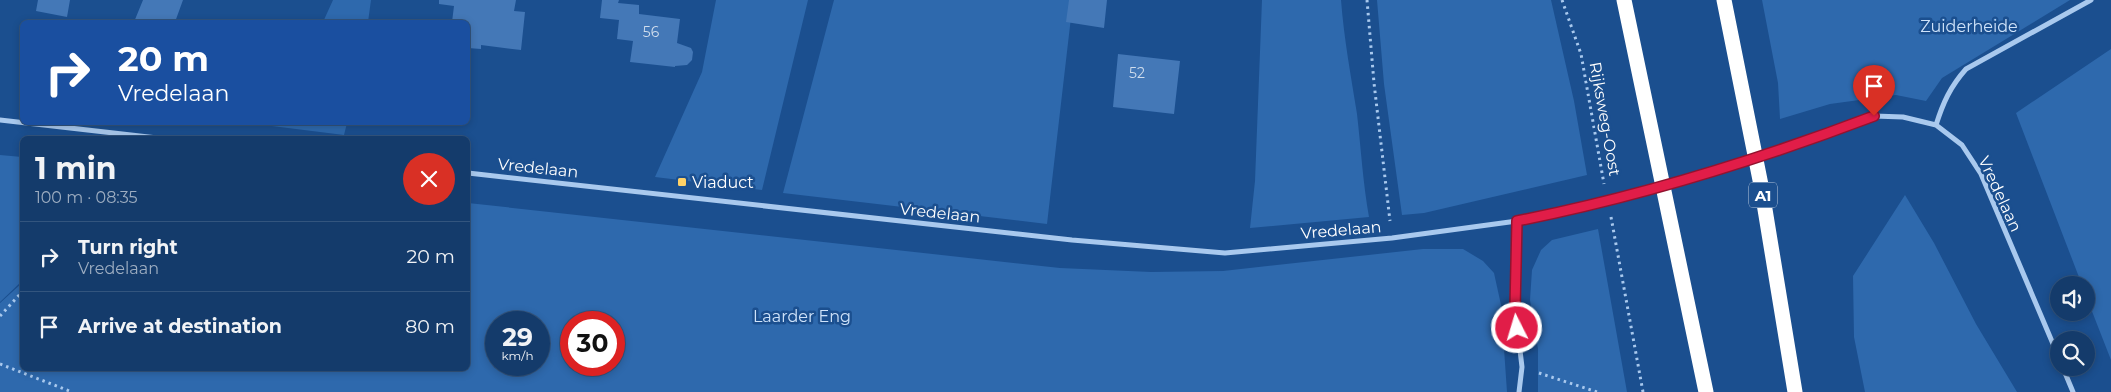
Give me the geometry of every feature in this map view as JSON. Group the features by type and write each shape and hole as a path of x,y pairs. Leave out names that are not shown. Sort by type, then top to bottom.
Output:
{"highway":[{"path":"1624,0 1706,392"},
{"name":"A1","path":"1724,0 1761,185 1795,392"}],"street":[{"path":"1936,125 1944,100 1952,85 1966,70 2091,0"},
{"name":"Vredelaan","path":"470,173 1062,239 1225,253 1392,238 1517,221 1580,209 1714,171 1874,116 1903,117 1936,125 1962,145 1981,174 2050,337"},
{"path":"0,120 20,122"},
{"path":"44,125 140,136"},
{"path":"1517,221 1515,309 1522,367 1519,392"},
{"path":"2066,376 2073,392"}],"path":[{"path":"1367,0 1374,83 1392,238"},
{"name":"Rijksweg-Oost","path":"1562,0 1581,54 1604,187"},
{"path":"1610,215 1643,392"},
{"path":"0,316 20,294"},
{"path":"0,364 72,392"},
{"path":"1522,367 1597,392"}],"green space":[{"path":"333,0 371,0 368,20 324,20"},
{"path":"716,0 808,0 762,190 655,177 702,72"},
{"path":"834,0 1073,0 1047,224 783,193"},
{"path":"1262,0 1341,0 1369,217 1250,228 1255,181"},
{"path":"1377,0 1551,0 1574,101 1587,175 1424,213 1402,215 1384,84"},
{"name":"Zuiderheide","path":"1762,0 2070,0 1942,78 1926,101 1896,95 1830,104 1780,119 1778,83"},
{"path":"2111,49 2111,360 2095,319 2095,276 2079,276 2016,113"},
{"path":"263,125 346,125 344,135"},
{"path":"0,155 20,157 20,283 0,302"},
{"path":"1905,195 1934,243 1976,324 2017,392 1865,392 1854,337 1853,276"},
{"name":"Laarder Eng","path":"470,203 1060,268 1151,272 1223,271 1423,249 1463,249 1483,261 1494,273 1501,305 1507,392 0,392 0,303 20,285 20,371 470,371"},
{"path":"1598,229 1627,392 1538,392 1538,349 1530,300 1532,270 1541,250 1552,240"}],"building":[{"path":"38,0 70,0 67,17 36,11"},
{"path":"143,0 183,0 176,20 135,20"},
{"path":"439,0 516,0 514,11 525,12 521,50 481,45 481,49 470,48 470,20 452,20 454,6 439,4"},
{"path":"602,0 619,0 618,3 639,5 639,14 680,19 677,43 691,48 693,52 692,60 687,65 675,67 630,62 633,41 617,39 619,20 600,18"},
{"path":"1069,0 1107,0 1104,28 1066,22"},
{"path":"1118,54 1180,61 1174,114 1113,107"}],"place":[{"name":"Viaduct","path":"682,182"}],"route":[{"path":"1517,328 1515,309 1517,221 1580,209 1714,171 1874,116"}]}
